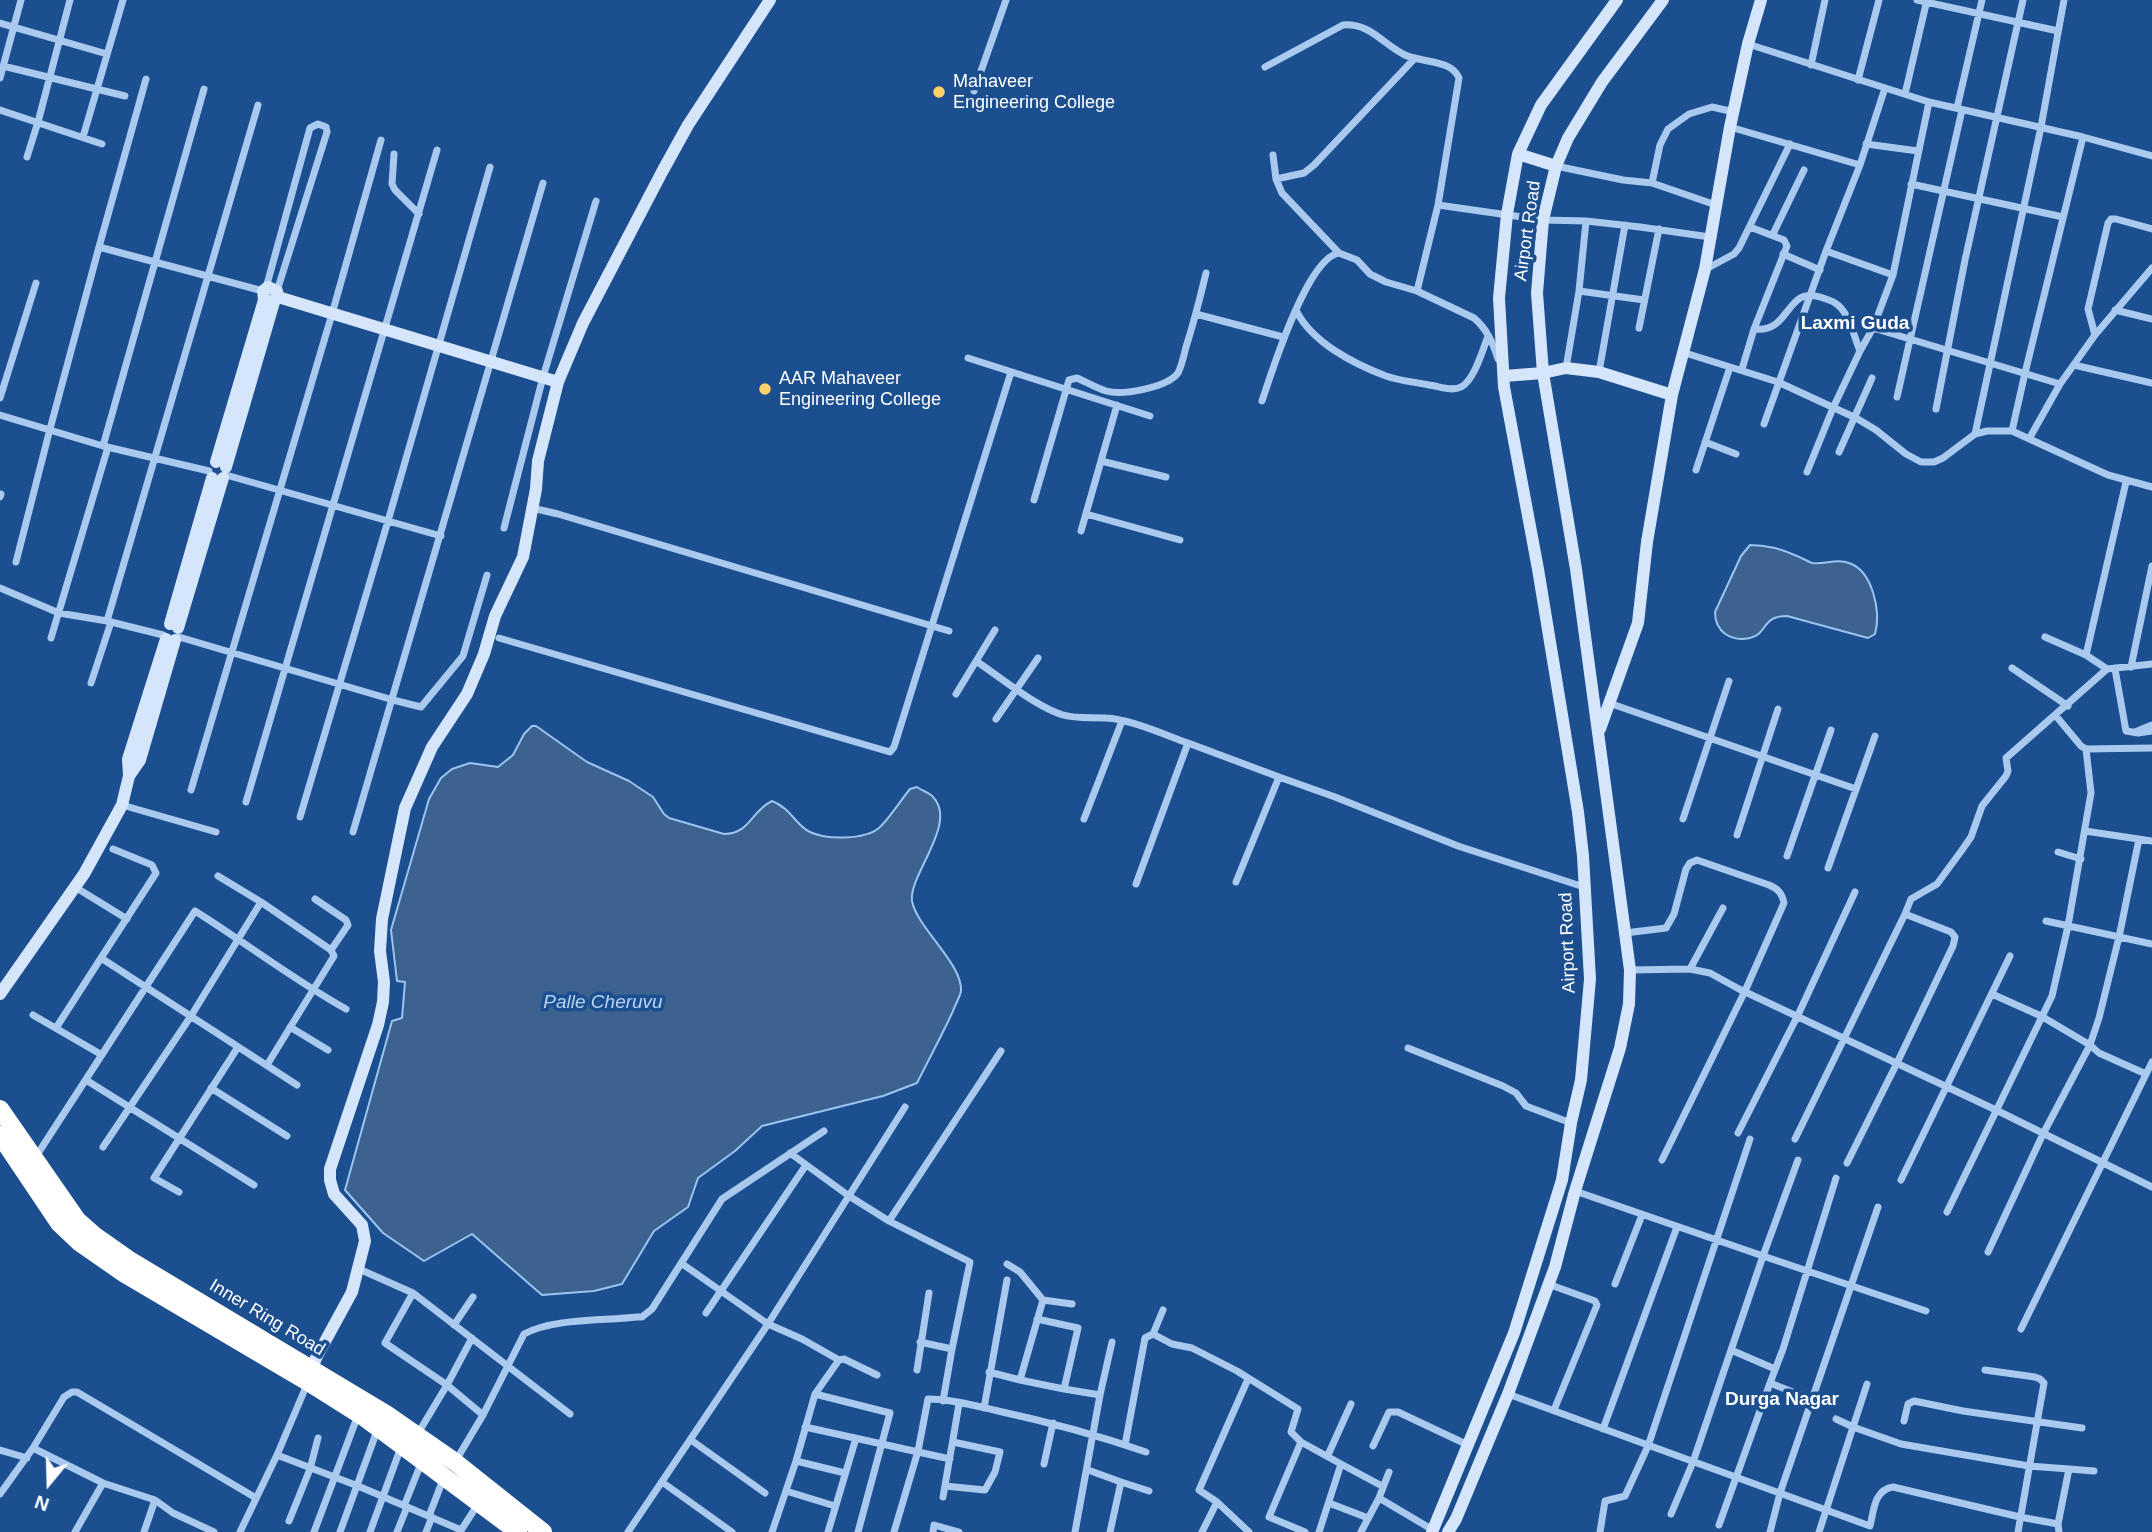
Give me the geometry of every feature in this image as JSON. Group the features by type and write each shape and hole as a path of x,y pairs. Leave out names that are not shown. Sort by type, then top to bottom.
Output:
{"highway":[{"name":"Inner Ring Road","path":"0,1109 77,1220 94,1235 309,1375 379,1428 409,1441 543,1532"},
{"name":"Inner Ring Road","path":"0,1135 11,1156 60,1223 79,1242 125,1274 386,1415 422,1461 449,1470 479,1503 518,1532"}],"street":[{"path":"0,78 21,0"},
{"path":"27,157 70,0"},
{"path":"83,137 123,0"},
{"path":"240,1532 277,1455 309,1375 352,1292 359,1269 365,1241 362,1225 334,1194 330,1168 378,1026 384,982 380,951 382,919 402,819 410,794 432,747 467,694 495,616 523,557 538,461 558,382 583,323 688,125 770,0"},
{"path":"975,91 1006,0"},
{"name":"Airport Road","path":"1432,1531 1514,1333 1562,1180 1581,1080 1590,979 1578,812 1538,569 1504,387 1499,298 1507,214 1518,154 1541,105 1617,0"},
{"name":"Airport Road","path":"1448,1532 1456,1519 1508,1394 1548,1284 1620,1048 1629,1004 1630,970 1576,569 1543,373 1537,293 1543,220 1556,166 1568,138 1602,82 1663,0"},
{"name":"Airport Road","path":"1599,732 1638,623 1647,542 1672,395 1706,269 1730,127 1748,44 1761,0"},
{"path":"1811,65 1825,0"},
{"path":"1858,79 1879,0"},
{"path":"1917,0 2058,31"},
{"path":"1898,397 1944,190 1982,0"},
{"path":"1936,408 2023,0"},
{"path":"1975,434 2064,0"},
{"path":"1905,94 1927,1"},
{"path":"0,23 107,54"},
{"path":"1265,67 1343,25 1353,24 1362,26 1405,55 1448,66 1458,73 1460,78 1438,205 1417,291"},
{"path":"1748,44 1929,102 2152,156"},
{"path":"1276,179 1304,173 1314,165 1415,58"},
{"path":"4,66 125,96"},
{"path":"16,562 146,79"},
{"path":"1764,424 1860,164 1885,88"},
{"path":"51,638 204,89"},
{"path":"1807,472 1833,408 1873,328 1893,275 1929,102"},
{"path":"91,683 258,105"},
{"path":"1651,183 1660,145 1668,129 1689,114 1712,107 1734,112"},
{"path":"0,110 102,144"},
{"path":"0,994 75,887 122,805 129,776 128,759 172,634 270,295 310,128 318,124 326,127 327,132 270,295"},
{"path":"1730,127 1860,164"},
{"path":"2012,431 2082,137"},
{"path":"191,790 381,140"},
{"path":"1706,269 1734,254 1790,144"},
{"path":"1866,144 1918,151"},
{"path":"246,802 437,150"},
{"path":"394,154 392,184 419,214"},
{"path":"1518,154 1556,166 1651,183 1716,205"},
{"path":"1273,155 1276,179 1282,193 1339,253 1357,260 1370,274 1386,282 1417,291 1474,318 1488,335 1504,376 1566,368 1600,372 1672,395"},
{"path":"300,817 490,167"},
{"path":"1773,234 1804,170"},
{"path":"353,832 543,183"},
{"path":"1911,184 2063,217"},
{"path":"504,528 543,377 596,201"},
{"path":"1438,205 1543,220 1586,221 1710,237"},
{"path":"2095,335 2088,310 2108,223 2111,219 2116,219 2152,228"},
{"path":"1566,368 1579,291 1586,221"},
{"path":"1600,372 1625,225"},
{"path":"1742,369 1786,242 1773,234 1750,227"},
{"path":"1639,328 1658,229"},
{"path":"99,247 208,276 558,382"},
{"path":"1826,251 1893,275"},
{"path":"1262,401 1283,337 1311,280 1329,256 1339,253"},
{"path":"1783,254 1820,270"},
{"path":"2029,439 2060,384 2095,335 2152,268"},
{"path":"1034,500 1069,380 1073,377 1113,392 1135,391 1167,382 1176,376 1206,273"},
{"path":"0,398 36,284"},
{"path":"1579,291 1644,300"},
{"path":"1754,330 1763,331 1776,325 1798,298 1811,295 1838,305 1860,351"},
{"path":"1296,310 1300,319 1325,343 1361,366 1389,377 1449,388 1461,388 1470,379 1488,335"},
{"path":"2115,310 2152,319"},
{"path":"1196,314 1283,337"},
{"path":"1873,328 2060,384"},
{"path":"1682,352 1778,382 1856,418 1921,462 1934,462 1943,458 1975,434 2012,431 2108,475 2126,482 2152,486"},
{"path":"968,358 1150,416"},
{"path":"2074,365 2152,383"},
{"path":"1696,470 1730,367"},
{"path":"499,638 887,752 893,750 1011,372"},
{"path":"1839,452 1872,378"},
{"path":"1081,531 1117,405"},
{"path":"0,415 105,446 218,472 441,536"},
{"path":"1705,442 1736,454"},
{"path":"1101,461 1166,477"},
{"path":"2086,655 2126,482"},
{"path":"532,508 949,631"},
{"path":"1086,514 1180,540"},
{"path":"2131,667 2152,566"},
{"path":"0,588 59,613 172,634 421,706 463,656 487,575"},
{"path":"956,694 995,630"},
{"path":"2045,637 2111,669 2152,664"},
{"path":"996,719 1038,658"},
{"path":"976,661 1063,715 1122,721 1347,801 1458,846 1584,887"},
{"path":"2012,668 2068,706"},
{"path":"1795,1139 1912,899 1937,884 1968,842 1982,806 2006,776 2006,758 2111,669"},
{"path":"2111,669 2127,733 2149,729 2152,742"},
{"path":"1684,819 1729,681"},
{"path":"1609,703 1856,789"},
{"path":"1737,835 1778,709"},
{"path":"2056,716 2086,749 2152,748"},
{"path":"1084,819 1122,721"},
{"path":"1787,856 1831,730"},
{"path":"1828,868 1875,736"},
{"path":"1136,884 1188,743"},
{"path":"1947,1212 2056,984 2091,793 2086,749"},
{"path":"1236,882 1279,777"},
{"path":"122,805 216,832"},
{"path":"2085,831 2152,841"},
{"path":"1988,1252 2043,1134 2090,1045 2119,937 2139,839"},
{"path":"56,1028 156,873 152,865 113,849"},
{"path":"2058,852 2081,859"},
{"path":"1625,933 1666,928 1674,914 1686,869 1690,863 1697,860 1777,889 1783,896 1784,903 1745,991 1662,1160"},
{"path":"218,876 331,950 334,956 267,1065"},
{"path":"75,887 127,919"},
{"path":"1738,1133 1798,1015 1854,892"},
{"path":"315,899 346,920 348,925 331,950"},
{"path":"103,1147 191,1016 261,902"},
{"path":"1690,969 1723,908"},
{"path":"11,1156 34,1160 195,911 312,990 346,1009"},
{"path":"1847,1163 1955,937 1951,932 1905,914"},
{"path":"2046,921 2152,944"},
{"path":"1901,1180 2010,956"},
{"path":"101,958 297,1086"},
{"path":"1630,970 1690,969 1710,973 2152,1187"},
{"path":"1992,994 2041,1016 2099,1053 2146,1074"},
{"path":"33,1015 102,1055"},
{"path":"290,1027 328,1050"},
{"path":"179,1192 154,1178 238,1047"},
{"path":"1408,1048 1503,1086 1516,1093 1526,1106 1571,1123"},
{"path":"888,1221 1001,1051"},
{"path":"2021,1329 2152,1062"},
{"path":"86,1080 254,1185"},
{"path":"211,1088 287,1136"},
{"path":"628,1532 768,1324 905,1107"},
{"path":"426,1532 449,1470 483,1415 524,1334 564,1323 637,1317 648,1313 722,1199 824,1131"},
{"path":"1600,1532 1605,1501 1625,1496 1648,1446 1750,1139"},
{"path":"790,1153 888,1221 970,1262 943,1401"},
{"path":"1671,1514 1693,1462 1798,1160"},
{"path":"706,1313 806,1165"},
{"path":"1719,1525 1783,1349 1836,1178"},
{"path":"1575,1191 1926,1311"},
{"path":"1770,1532 1780,1493 1878,1207"},
{"path":"1615,1284 1642,1215"},
{"path":"1603,1429 1677,1227"},
{"path":"681,1264 768,1324 839,1360 844,1359 877,1375"},
{"path":"1007,1264 1020,1272 1043,1300 1072,1304"},
{"path":"359,1269 413,1293 570,1414"},
{"path":"984,1408 1007,1280"},
{"path":"1548,1284 1595,1301 1597,1305 1554,1410"},
{"path":"413,1293 385,1343 447,1385 483,1415"},
{"path":"917,1370 929,1293"},
{"path":"454,1325 473,1297"},
{"path":"1020,1380 1043,1300"},
{"path":"1125,1444 1145,1338 1153,1334 1163,1310"},
{"path":"1037,1319 1078,1328 1064,1389"},
{"path":"1153,1334 1172,1344 1192,1348 1237,1371 1298,1409 1291,1432 1301,1442 1382,1486"},
{"path":"370,1532 409,1441 447,1385 472,1338"},
{"path":"920,1342 951,1349"},
{"path":"1075,1532 1112,1342"},
{"path":"1731,1350 1775,1369"},
{"path":"772,1532 815,1394 839,1360"},
{"path":"1985,1370 2040,1379 2044,1383 2018,1532"},
{"path":"989,1372 1100,1395"},
{"path":"1248,1379 1199,1490 1217,1502 1249,1532"},
{"path":"1770,1382 1813,1400"},
{"path":"1819,1532 1867,1384"},
{"path":"1492,1388 1736,1476 1869,1529 1878,1496 1885,1489 1893,1487 2059,1528 2069,1469"},
{"path":"0,1494 27,1458 64,1397 77,1392 256,1498"},
{"path":"815,1394 890,1413 858,1532"},
{"path":"894,1532 918,1451 927,1401 930,1399 1053,1423 1093,1433 1146,1452"},
{"path":"1904,1420 1908,1404 1914,1401 2082,1428"},
{"path":"943,1497 960,1404"},
{"path":"1328,1455 1351,1404"},
{"path":"1373,1446 1389,1412 1398,1412 1468,1445"},
{"path":"314,1532 359,1414"},
{"path":"1836,1419 1901,1444 2029,1466 2094,1471"},
{"path":"1044,1464 1053,1423"},
{"path":"805,1427 950,1459"},
{"path":"340,1532 379,1428"},
{"path":"289,1521 310,1469 318,1438"},
{"path":"828,1532 856,1438"},
{"path":"691,1440 765,1493"},
{"path":"945,1486 985,1490 995,1472 1000,1452 953,1442"},
{"path":"1301,1442 1269,1517 1305,1532"},
{"path":"33,1448 103,1483 155,1500 173,1513 214,1532"},
{"path":"0,1450 27,1458"},
{"path":"277,1455 358,1486 460,1531 479,1503"},
{"path":"397,1532 422,1461"},
{"path":"796,1461 845,1473"},
{"path":"1319,1532 1341,1464"},
{"path":"1088,1470 1149,1491"},
{"path":"1361,1532 1389,1472"},
{"path":"662,1482 732,1532"},
{"path":"1110,1532 1121,1482"},
{"path":"75,1532 103,1483"},
{"path":"786,1491 835,1506"},
{"path":"1379,1498 1432,1531"},
{"path":"144,1532 155,1500"},
{"path":"1202,1532 1217,1502"},
{"path":"1329,1503 1368,1518"},
{"path":"933,1532 934,1525 958,1532"}],"water":[{"path":"1750,545 1780,549 1812,563 1840,561 1857,567 1869,583 1876,604 1875,634 1868,638 1787,616 1773,619 1760,633 1750,638 1725,634 1718,625 1715,612 1741,556"},
{"name":"Palle Cheruvu","path":"532,726 536,726 587,762 629,781 653,797 669,818 724,834 740,830 772,801 784,808 810,832 826,836 855,837 879,828 910,789 917,787 931,795 939,806 940,819 937,833 917,877 912,901 922,923 955,969 961,991 917,1083 883,1096 762,1126 735,1151 698,1178 688,1207 654,1231 622,1284 594,1291 542,1295 472,1234 424,1261 383,1233 345,1190 392,1021 402,1018 405,982 397,981 391,930 429,799 441,778 452,769 470,763 498,767 513,755 524,734"}],"place":[{"name":"Mahaveer Engineering College","path":"939,92"},
{"name":"AAR Mahaveer Engineering College","path":"765,389"}],"district":[{"name":"Laxmi Guda","path":"1855,324"},
{"name":"Durga Nagar","path":"1782,1400"}]}
